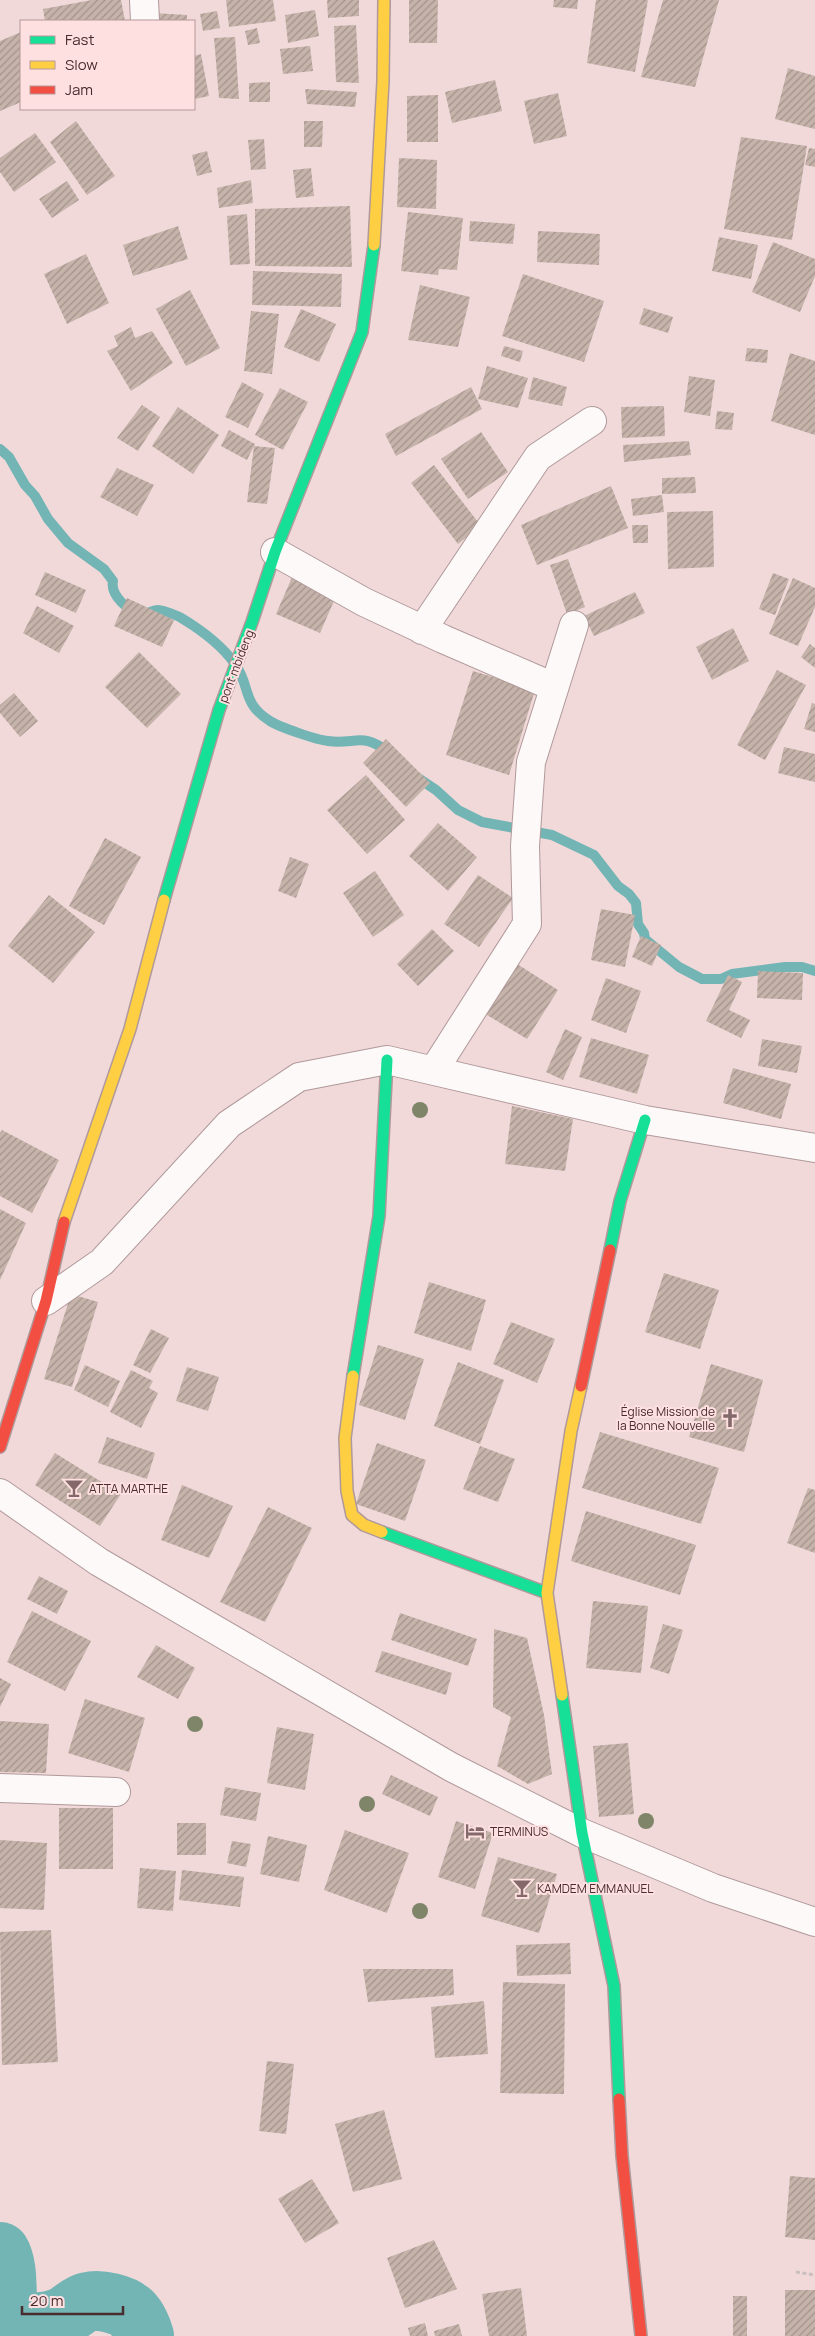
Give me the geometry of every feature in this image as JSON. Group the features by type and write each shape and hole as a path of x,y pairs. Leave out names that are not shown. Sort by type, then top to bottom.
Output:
{"street":[{"path":"144,0 145,20"},
{"name":"pont mbideng","path":"1,1435 46,1301 63,1226 130,1029 162,907 219,710 252,622 275,552 362,332 373,254 382,81 384,0"},
{"path":"422,630 538,457 592,421"},
{"path":"275,552 364,602 422,630 554,687"},
{"path":"434,1070 528,924 525,846 531,762 574,624"},
{"path":"387,1060 379,1216 360,1327 345,1438 347,1492 352,1514 364,1525 380,1532 547,1593"},
{"path":"46,1301 102,1262 229,1124 299,1077 387,1060 645,1120 815,1148"},
{"path":"641,2336 622,2156 614,1986 582,1832 547,1593 571,1431 620,1201 645,1120"},
{"path":"0,1493 99,1562 434,1757 582,1832 714,1888 815,1922"},
{"path":"0,1788 116,1792"}],"path":[{"path":"796,2272 815,2275"}],"building":[{"path":"92,0 121,0 125,20 45,20 43,9"},
{"path":"226,0 273,0 276,21 229,27"},
{"path":"327,0 359,0 359,16 328,18"},
{"path":"409,0 438,0 437,43 409,43"},
{"path":"554,0 578,0 577,9 553,7"},
{"path":"596,0 648,0 635,72 587,63"},
{"path":"663,0 719,0 695,87 641,77"},
{"path":"315,10 319,36 288,43 285,15"},
{"path":"217,11 220,28 203,31 200,14"},
{"path":"154,13 187,15 187,20 153,20"},
{"path":"356,25 359,83 336,82 334,26"},
{"path":"257,28 260,43 248,45 245,31"},
{"path":"20,32 20,102 0,111 0,41"},
{"path":"235,37 239,99 219,98 214,38"},
{"path":"310,46 313,71 283,74 280,49"},
{"path":"201,54 209,96 195,99 195,56"},
{"path":"788,68 815,76 815,129 775,119"},
{"path":"495,80 502,111 452,123 445,92"},
{"path":"270,82 270,102 249,102 249,83"},
{"path":"305,89 357,92 355,107 307,104"},
{"path":"558,93 567,136 534,144 524,101"},
{"path":"438,95 438,142 407,142 407,96"},
{"path":"76,121 115,176 87,195 50,142"},
{"path":"304,121 323,121 322,147 304,147"},
{"path":"35,133 56,162 14,192 0,172 0,158"},
{"path":"741,137 807,146 792,240 724,229"},
{"path":"264,139 266,169 251,170 248,140"},
{"path":"809,148 815,149 815,167 805,165"},
{"path":"207,151 212,172 197,176 192,155"},
{"path":"399,158 437,160 436,209 397,207"},
{"path":"311,168 314,196 296,198 293,170"},
{"path":"251,180 253,203 219,208 217,188"},
{"path":"67,181 79,200 52,218 39,199"},
{"path":"350,206 352,267 255,266 255,209"},
{"path":"408,212 463,218 457,270 439,269 438,275 401,271"},
{"path":"247,214 250,264 230,265 227,216"},
{"path":"470,221 515,224 513,244 469,241"},
{"path":"178,226 188,259 133,276 123,245"},
{"path":"538,231 600,234 599,265 537,262"},
{"path":"719,237 758,245 751,279 712,271"},
{"path":"773,242 815,259 815,276 800,312 752,292"},
{"path":"86,254 109,303 67,324 44,274"},
{"path":"253,271 342,274 341,307 252,305"},
{"path":"523,274 604,301 584,362 502,336"},
{"path":"420,285 470,297 458,347 408,340"},
{"path":"190,290 220,348 186,366 156,309"},
{"path":"644,308 673,317 668,333 639,324"},
{"path":"301,309 336,324 319,362 284,347"},
{"path":"251,311 279,314 272,374 244,371"},
{"path":"131,327 135,338 152,331 173,363 131,391 107,351 118,346 114,336"},
{"path":"504,346 523,351 520,362 501,356"},
{"path":"747,348 768,350 767,363 745,361"},
{"path":"790,353 815,361 815,435 771,421"},
{"path":"487,366 528,378 518,408 478,399"},
{"path":"689,376 715,380 710,416 684,412"},
{"path":"533,377 567,387 562,406 528,399"},
{"path":"242,382 264,394 248,428 225,417"},
{"path":"471,387 482,409 396,456 385,434"},
{"path":"280,388 308,402 283,450 255,435"},
{"path":"142,405 160,417 138,451 117,438"},
{"path":"664,406 665,436 622,438 621,407"},
{"path":"178,407 219,435 193,474 152,446"},
{"path":"717,411 734,413 732,430 715,429"},
{"path":"229,430 255,444 247,460 221,446"},
{"path":"481,432 508,472 468,499 441,459"},
{"path":"689,441 691,455 624,462 623,445"},
{"path":"254,446 275,448 267,504 247,502"},
{"path":"434,465 481,526 458,544 411,483"},
{"path":"117,468 154,485 137,516 100,497"},
{"path":"695,477 696,493 662,494 662,478"},
{"path":"611,486 628,528 537,565 521,525"},
{"path":"662,495 664,512 633,516 631,499"},
{"path":"713,511 714,567 668,569 667,512"},
{"path":"632,525 648,525 648,543 633,543"},
{"path":"568,559 585,607 567,614 550,565"},
{"path":"45,572 86,590 76,613 35,595"},
{"path":"773,573 789,579 775,615 759,609"},
{"path":"293,575 337,594 320,633 276,614"},
{"path":"793,578 815,588 815,607 798,646 769,634"},
{"path":"635,592 645,613 594,636 584,616"},
{"path":"127,598 174,620 162,647 114,626"},
{"path":"37,606 74,626 59,653 23,633"},
{"path":"733,628 749,661 712,680 696,647"},
{"path":"810,644 815,648 815,668 801,657"},
{"path":"139,652 181,694 147,728 105,687"},
{"path":"777,670 806,685 765,760 737,745"},
{"path":"473,671 535,690 509,775 446,755"},
{"path":"14,693 38,721 20,737 0,713 0,705"},
{"path":"812,703 815,704 815,732 804,729"},
{"path":"386,739 430,783 406,807 363,763"},
{"path":"784,747 815,754 815,782 778,773"},
{"path":"366,775 405,820 367,854 327,810"},
{"path":"438,823 477,857 448,891 409,856"},
{"path":"105,838 141,857 104,925 69,906"},
{"path":"290,857 309,864 296,898 278,891"},
{"path":"375,871 404,915 373,937 343,893"},
{"path":"478,875 513,898 479,947 444,924"},
{"path":"49,895 95,932 53,983 8,946"},
{"path":"601,909 635,915 625,967 591,960"},
{"path":"432,929 454,951 418,986 397,964"},
{"path":"641,936 661,945 652,966 632,957"},
{"path":"514,962 558,990 527,1039 482,1012"},
{"path":"758,971 803,973 802,1000 757,998"},
{"path":"728,975 742,982 729,1010 750,1020 741,1038 706,1021"},
{"path":"606,978 641,991 626,1033 591,1020"},
{"path":"565,1029 582,1037 563,1080 546,1072"},
{"path":"591,1038 649,1055 637,1094 579,1077"},
{"path":"762,1039 802,1046 797,1073 758,1066"},
{"path":"733,1068 791,1084 781,1119 723,1103"},
{"path":"512,1106 573,1119 565,1171 505,1164"},
{"path":"2,1130 59,1160 32,1213 0,1196 0,1133"},
{"path":"0,1209 26,1223 0,1280"},
{"path":"664,1273 719,1290 700,1349 645,1332"},
{"path":"429,1282 486,1300 471,1351 414,1333"},
{"path":"71,1294 98,1302 72,1387 44,1379"},
{"path":"511,1322 555,1339 537,1383 493,1364"},
{"path":"151,1329 169,1338 150,1373 133,1365"},
{"path":"378,1345 424,1359 405,1420 359,1405"},
{"path":"458,1362 504,1380 480,1444 434,1426"},
{"path":"711,1364 763,1380 744,1452 689,1437"},
{"path":"85,1365 120,1381 108,1407 74,1390"},
{"path":"187,1367 219,1377 208,1411 176,1401"},
{"path":"131,1370 153,1381 149,1388 158,1393 141,1428 110,1412"},
{"path":"600,1432 719,1468 701,1524 582,1488"},
{"path":"107,1437 155,1453 147,1479 98,1463"},
{"path":"377,1443 426,1460 405,1521 356,1504"},
{"path":"480,1446 515,1459 498,1502 463,1489"},
{"path":"55,1453 121,1494 100,1526 35,1485"},
{"path":"182,1485 233,1506 209,1558 161,1540"},
{"path":"808,1488 815,1490 815,1553 787,1543"},
{"path":"268,1507 312,1528 265,1622 220,1602"},
{"path":"586,1511 696,1545 680,1595 571,1561"},
{"path":"39,1576 68,1591 57,1614 27,1599"},
{"path":"593,1601 648,1606 641,1673 586,1668"},
{"path":"32,1611 91,1641 65,1691 7,1662"},
{"path":"400,1613 477,1639 468,1666 391,1640"},
{"path":"663,1624 683,1630 669,1674 650,1668"},
{"path":"494,1629 527,1638 544,1715 552,1774 528,1784 497,1766 511,1717 493,1707"},
{"path":"156,1645 195,1668 178,1699 137,1677"},
{"path":"382,1651 452,1673 446,1695 375,1672"},
{"path":"0,1678 11,1684 0,1707"},
{"path":"85,1699 145,1718 129,1772 68,1753"},
{"path":"0,1721 49,1724 46,1773 0,1772"},
{"path":"277,1727 314,1734 305,1790 267,1783"},
{"path":"628,1743 634,1814 599,1817 593,1746"},
{"path":"391,1775 438,1797 430,1816 382,1794"},
{"path":"225,1787 261,1793 256,1821 220,1815"},
{"path":"59,1808 113,1808 113,1869 59,1869"},
{"path":"456,1821 493,1833 475,1889 438,1877"},
{"path":"177,1823 206,1823 206,1855 177,1855"},
{"path":"345,1830 409,1853 387,1913 324,1890"},
{"path":"268,1836 307,1845 299,1882 260,1874"},
{"path":"0,1840 47,1843 44,1910 0,1908"},
{"path":"232,1841 251,1844 246,1867 227,1863"},
{"path":"498,1857 557,1874 539,1933 481,1916"},
{"path":"140,1868 176,1871 173,1911 137,1908"},
{"path":"182,1870 244,1877 240,1907 179,1900"},
{"path":"51,1930 58,2062 2,2065 0,1932"},
{"path":"570,1943 571,1974 517,1976 516,1945"},
{"path":"363,1969 453,1969 454,1995 368,2002"},
{"path":"503,1982 565,1984 564,2094 500,2093"},
{"path":"484,2001 488,2054 435,2058 431,2007"},
{"path":"267,2061 294,2064 286,2134 259,2131"},
{"path":"384,2110 402,2179 353,2192 335,2124"},
{"path":"790,2176 815,2178 815,2240 785,2237"},
{"path":"312,2179 339,2223 305,2243 278,2199"},
{"path":"434,2240 457,2289 405,2308 387,2258"},
{"path":"521,2288 527,2336 489,2336 482,2294"},
{"path":"785,2290 815,2290 815,2336 785,2336"},
{"path":"733,2296 747,2296 747,2336 733,2336"},
{"path":"425,2323 428,2336 410,2336 408,2328"},
{"path":"459,2324 462,2336 435,2336 434,2331"}],"waterway":[{"path":"0,449 9,457 48,519 68,543 104,569 113,581 114,592 117,597 127,607 138,613 145,614 158,610 174,615 190,623 211,639 235,664 240,672 250,701 261,714 275,724 307,736 337,742 359,740 372,742 389,753"},
{"path":"418,778 436,790 458,810 482,822 552,835 594,855 618,886 629,894 636,903 638,924 644,933 645,939 679,967 702,979 721,979 732,974 785,967 802,967 815,971"},
{"path":"0,2252 5,2268 7,2304 11,2314 16,2318 29,2322 50,2321 62,2317 84,2303 93,2301 105,2302 123,2307 132,2313 139,2323 144,2336"}],"traffic: fast":[{"path":"164,900 219,710 252,622 275,552 362,332 374,245"},
{"path":"353,1376 379,1216 387,1060"},
{"path":"610,1250 620,1201 645,1120"},
{"path":"382,1532 547,1593"},
{"path":"562,1695 582,1833 614,1986 619,2099"}],"traffic: slow":[{"path":"374,245 383,81 384,0"},
{"path":"64,1222 130,1029 164,900"},
{"path":"353,1376 345,1438 347,1491 352,1515 364,1525 382,1532"},
{"path":"562,1695 547,1593 571,1431 581,1386"}],"traffic: jam":[{"path":"0,1447 46,1301 64,1222"},
{"path":"581,1386 610,1250"},
{"path":"619,2099 622,2156 641,2336"}],"place":[{"name":"Église Mission de la Bonne Nouvelle","path":"730,1418"},
{"name":"ATTA MARTHE","path":"74,1488"},
{"name":"TERMINUS","path":"475,1831"},
{"name":"KAMDEM EMMANUEL","path":"522,1888"}]}
